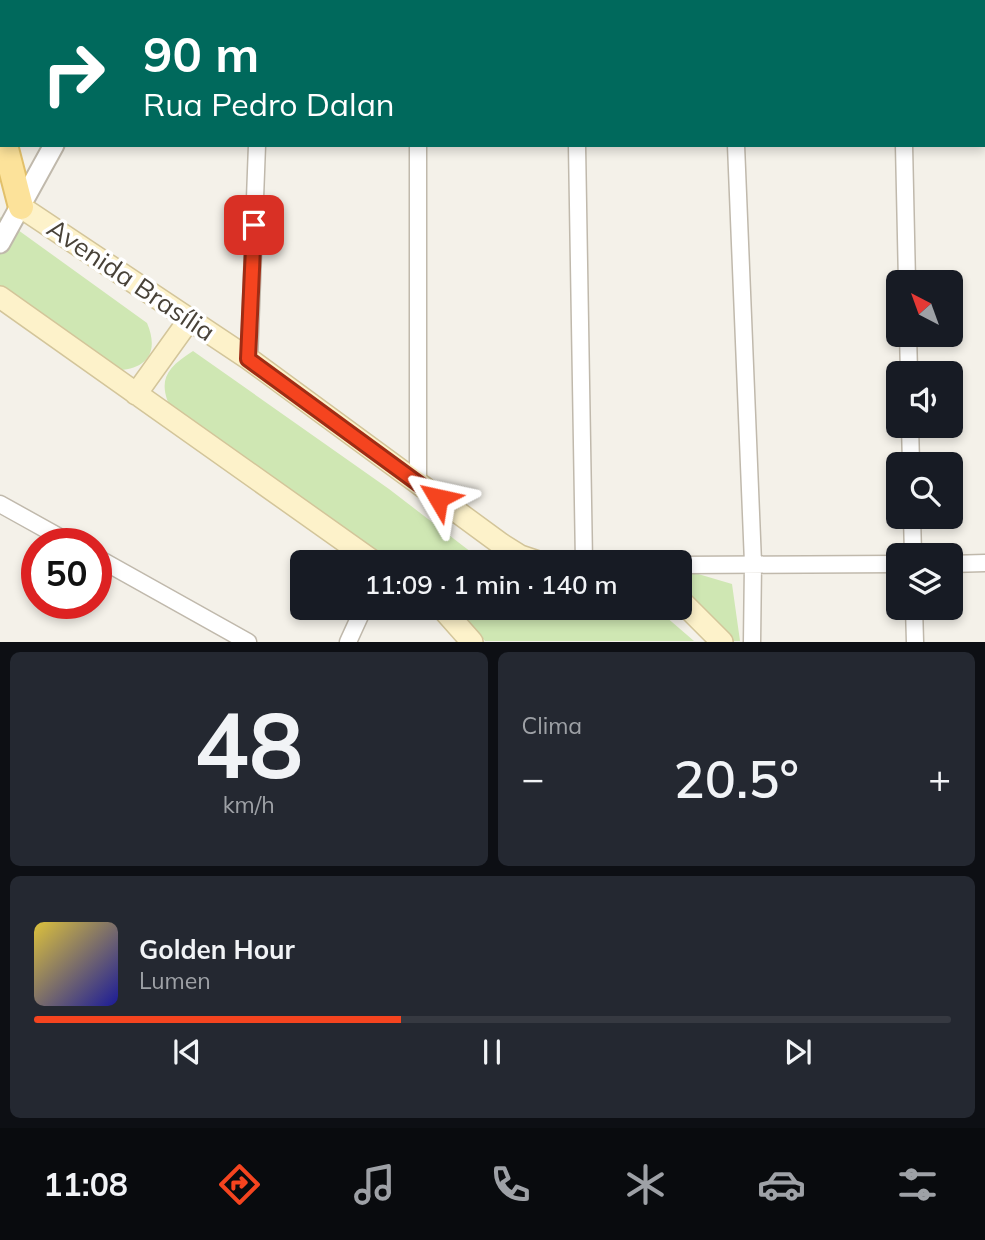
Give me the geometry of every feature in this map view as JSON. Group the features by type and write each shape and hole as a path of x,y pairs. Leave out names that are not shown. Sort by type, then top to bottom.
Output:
{"main road":[{"path":"6,147 21,207"},
{"name":"Avenida Brasília","path":"21,207 248,359 510,550"},
{"path":"0,297 357,550"},
{"path":"136,394 189,320"},
{"path":"692,612 722,642"},
{"path":"453,620 472,642"}],"street":[{"name":"Avenida Brasília","path":"21,207 53,147"},
{"path":"248,359 257,147"},
{"path":"418,147 418,484"},
{"path":"577,147 584,550"},
{"path":"736,147 753,563 752,642"},
{"path":"904,147 907,270"},
{"path":"0,243 21,207"},
{"path":"0,504 43,528"},
{"path":"963,564 985,563"},
{"path":"692,565 886,564"},
{"path":"112,567 248,642"},
{"path":"348,642 358,620"},
{"path":"914,620 915,642"}],"green space":[{"path":"0,217 147,323 152,345 146,360 132,368 110,370 0,290"},
{"path":"193,351 389,489 468,550 375,550 174,415 166,394 166,378 169,371"},
{"path":"692,572 732,584 740,641 725,641 692,605"},
{"path":"466,620 670,620 694,641 485,641"}],"route":[{"path":"254,225 248,359 438,498"}]}
